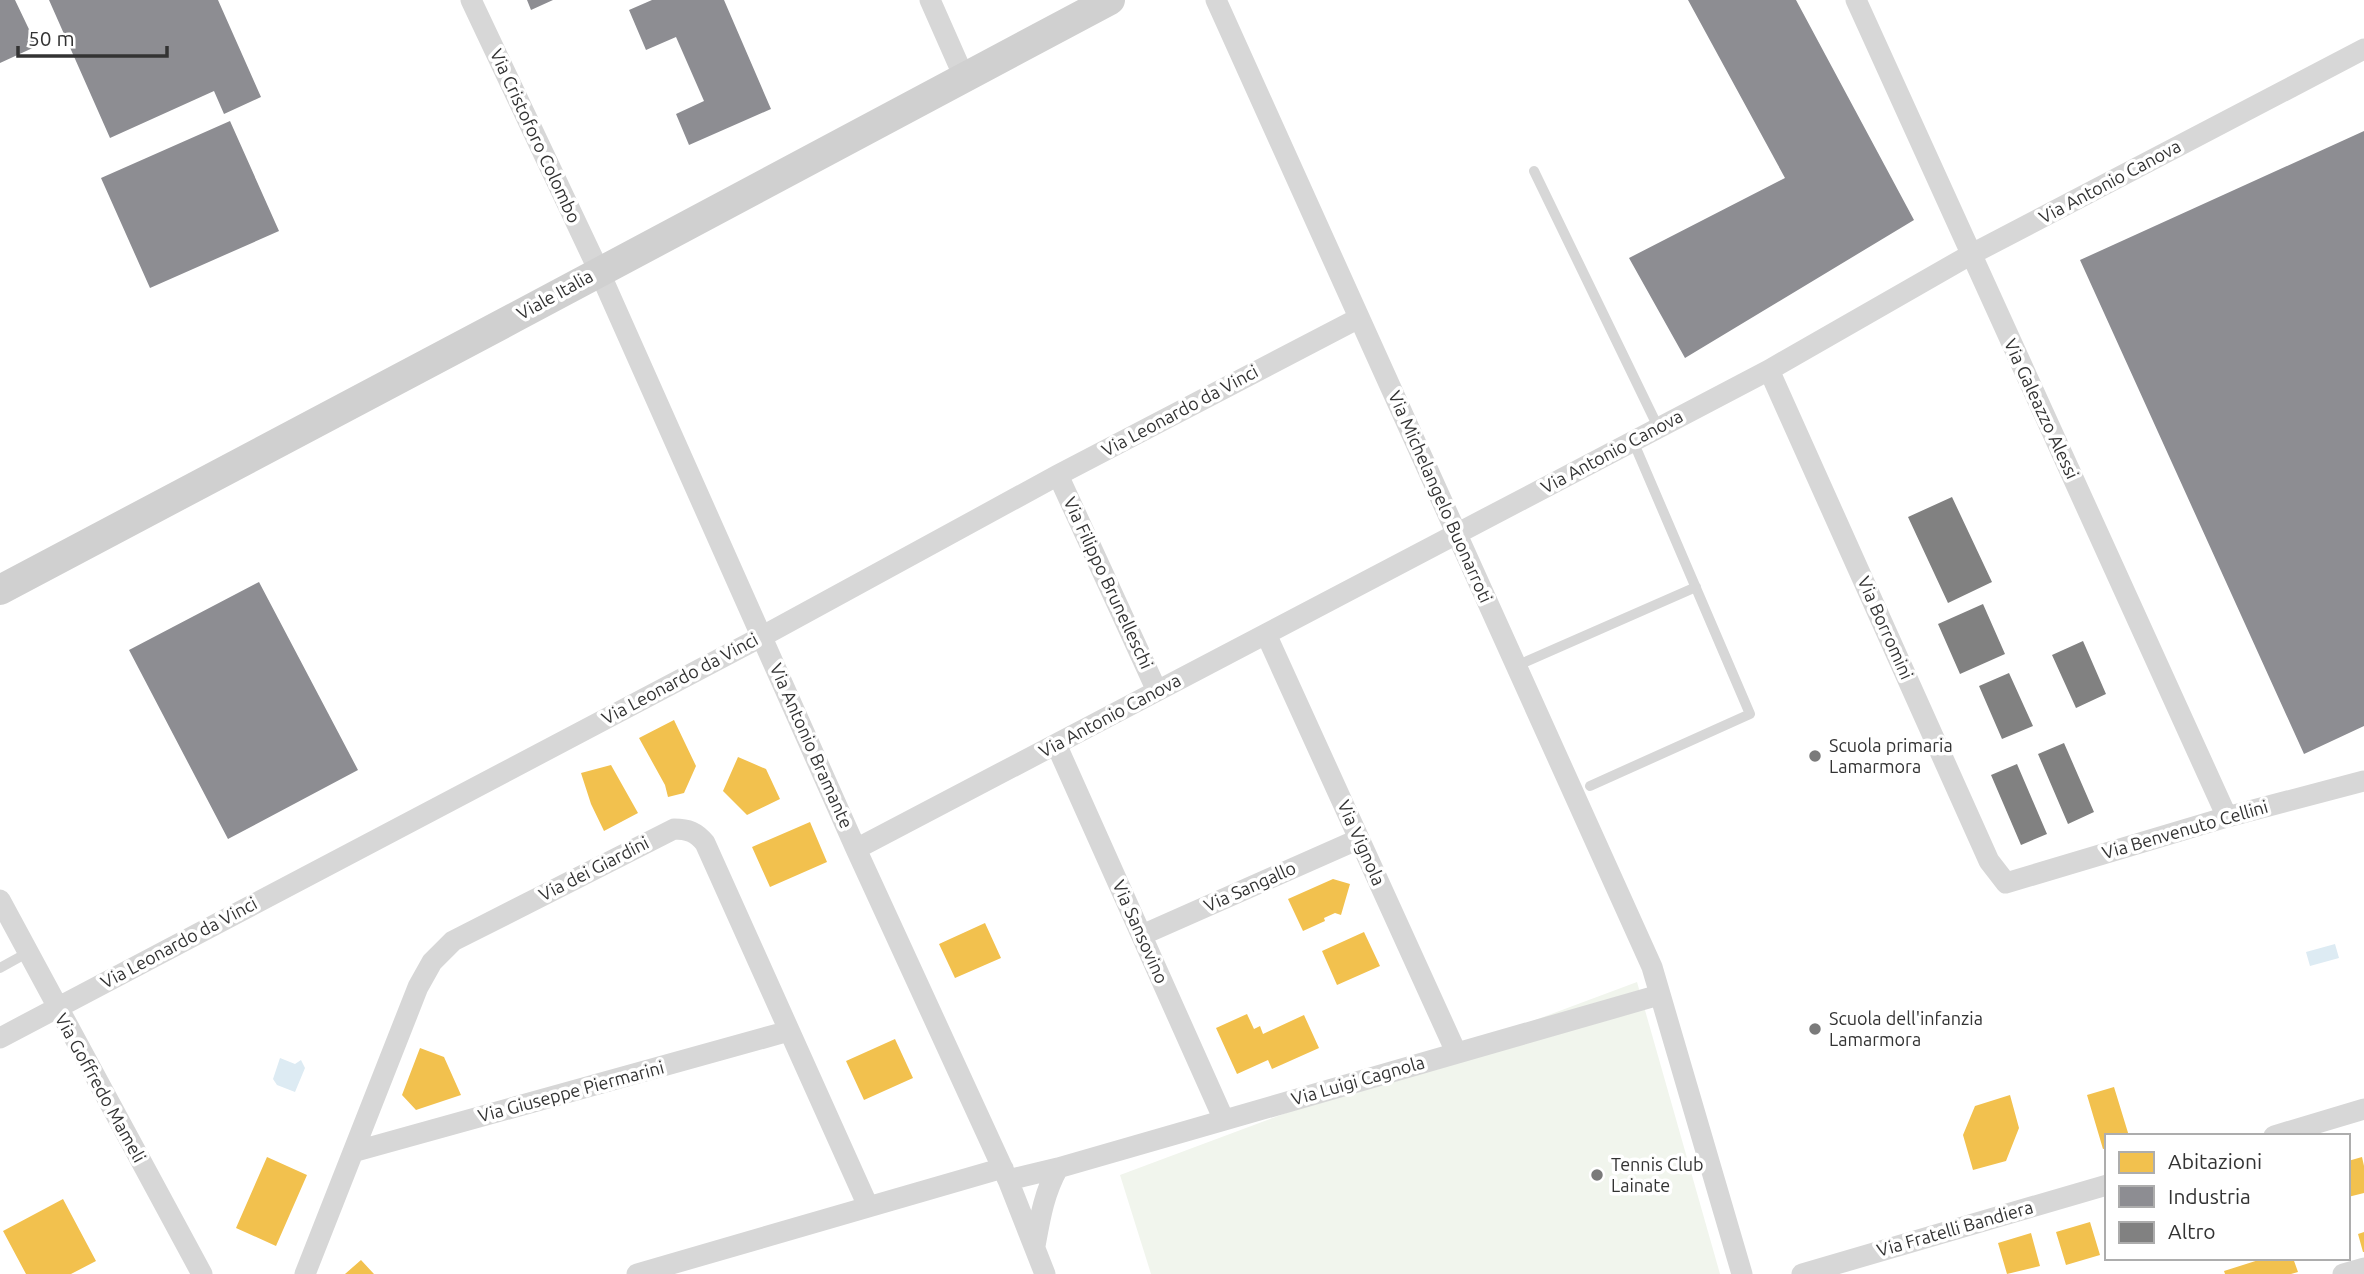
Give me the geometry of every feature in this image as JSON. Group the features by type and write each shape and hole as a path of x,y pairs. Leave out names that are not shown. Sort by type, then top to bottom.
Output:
{"street":[{"name":"Via Cristoforo Colombo","path":"471,0 599,271"},
{"path":"930,0 964,78"},
{"name":"Viale Italia","path":"0,590 381,390 1110,0"},
{"name":"Via Michelangelo Buonarroti","path":"1216,0 1652,967 1742,1274"},
{"name":"Via Galeazzo Alessi","path":"1856,0 2227,817"},
{"name":"Via Antonio Canova","path":"856,849 1769,370 1970,254 2364,49"},
{"name":"Via Antonio Bramante","path":"599,271 856,849 1005,1175 1045,1274"},
{"name":"Via Leonardo da Vinci","path":"0,1038 763,636 1058,475 1359,317"},
{"name":"Via Borromini","path":"1769,370 1989,861 2006,883"},
{"name":"Via Filippo Brunelleschi","path":"1058,475 1157,691"},
{"name":"Via Vignola","path":"1266,634 1456,1052"},
{"name":"Via Sansovino","path":"1056,744 1224,1120"},
{"name":"Via Benvenuto Cellini","path":"2006,883 2227,817 2364,781"},
{"name":"Via dei Giardini","path":"305,1274 418,987 432,962 453,941 674,829 697,833 705,843 868,1206"},
{"name":"Via Sangallo","path":"1142,935 1359,839"},
{"name":"Via Goffredo Mameli","path":"0,900 202,1274"},
{"name":"Via Luigi Cagnola","path":"637,1274 868,1206 1005,1175 1058,1168 1660,995"},
{"name":"Via Giuseppe Piermarini","path":"353,1152 789,1031"},
{"path":"2281,1134 2364,1109"},
{"path":"1035,1249 1041,1212 1058,1168"},
{"name":"Via Fratelli Bandiera","path":"1802,1274 2105,1186"},
{"path":"2343,1274 2364,1268"}],"lane":[{"path":"1534,171 1658,428"},
{"path":"1590,786 1750,714 1633,441"},
{"path":"1516,666 1696,587"},
{"path":"0,968 27,953"}],"shaded area":[{"path":"2335,944 2339,958 2310,966 2306,952"},
{"path":"1637,982 1720,1274 1151,1274 1120,1175"},
{"path":"280,1058 295,1064 301,1060 305,1068 295,1092 277,1085 273,1079"}],"building: Abitazioni":[{"path":"674,720 696,766 684,793 668,797 665,785 639,738"},
{"path":"738,757 766,769 780,799 747,815 723,791"},
{"path":"611,765 638,813 604,831 591,804 581,773"},
{"path":"810,822 827,862 770,887 752,847"},
{"path":"1333,879 1350,884 1341,915 1335,913 1303,931 1288,899"},
{"path":"985,923 1001,958 955,978 939,944"},
{"path":"1364,932 1380,966 1337,985 1322,951"},
{"path":"1247,1014 1254,1029 1260,1026 1263,1034 1304,1015 1319,1048 1272,1069 1268,1060 1237,1074 1216,1028"},
{"path":"895,1039 913,1078 864,1100 846,1061"},
{"path":"420,1048 444,1057 461,1095 416,1110 402,1095"},
{"path":"2114,1087 2128,1134 2105,1134 2103,1149 2087,1095"},
{"path":"2010,1095 2019,1128 2006,1161 1973,1170 1963,1135 1975,1106"},
{"path":"267,1157 307,1175 276,1246 236,1228"},
{"path":"2362,1157 2364,1193 2350,1196 2350,1160"},
{"path":"63,1199 96,1261 71,1274 26,1274 3,1231"},
{"path":"2090,1222 2100,1255 2066,1265 2056,1232"},
{"path":"2364,1232 2364,1252 2363,1252 2358,1234"},
{"path":"2031,1233 2040,1266 2007,1274 1998,1243"},
{"path":"361,1260 374,1274 345,1274"},
{"path":"2259,1260 2294,1260 2298,1272 2225,1274 2224,1271"}],"building: Industria":[{"path":"0,0 15,0 37,46 0,63"},
{"path":"49,0 218,0 261,97 224,114 214,91 110,138"},
{"path":"527,0 553,0 531,10"},
{"path":"652,0 724,0 771,109 689,145 676,114 704,101 676,37 646,50 629,10"},
{"path":"1688,0 1796,0 1914,220 1685,358 1629,258 1785,178"},
{"path":"230,121 279,231 150,288 101,178"},
{"path":"2364,131 2364,726 2304,754 2080,260"},
{"path":"259,582 358,770 228,839 129,650"}],"building: Altro":[{"path":"1952,497 1992,582 1948,603 1908,517"},
{"path":"1983,604 2005,654 1960,674 1938,624"},
{"path":"2083,641 2106,694 2076,708 2052,655"},
{"path":"2009,673 2033,726 2002,739 1979,686"},
{"path":"2064,743 2094,812 2068,824 2038,754"},
{"path":"2017,764 2047,834 2021,845 1991,775"}],"place":[{"name":"Scuola primaria Lamarmora","path":"1815,756"},
{"name":"Scuola dell'infanzia Lamarmora","path":"1815,1029"},
{"name":"Tennis Club Lainate","path":"1597,1175"}]}
